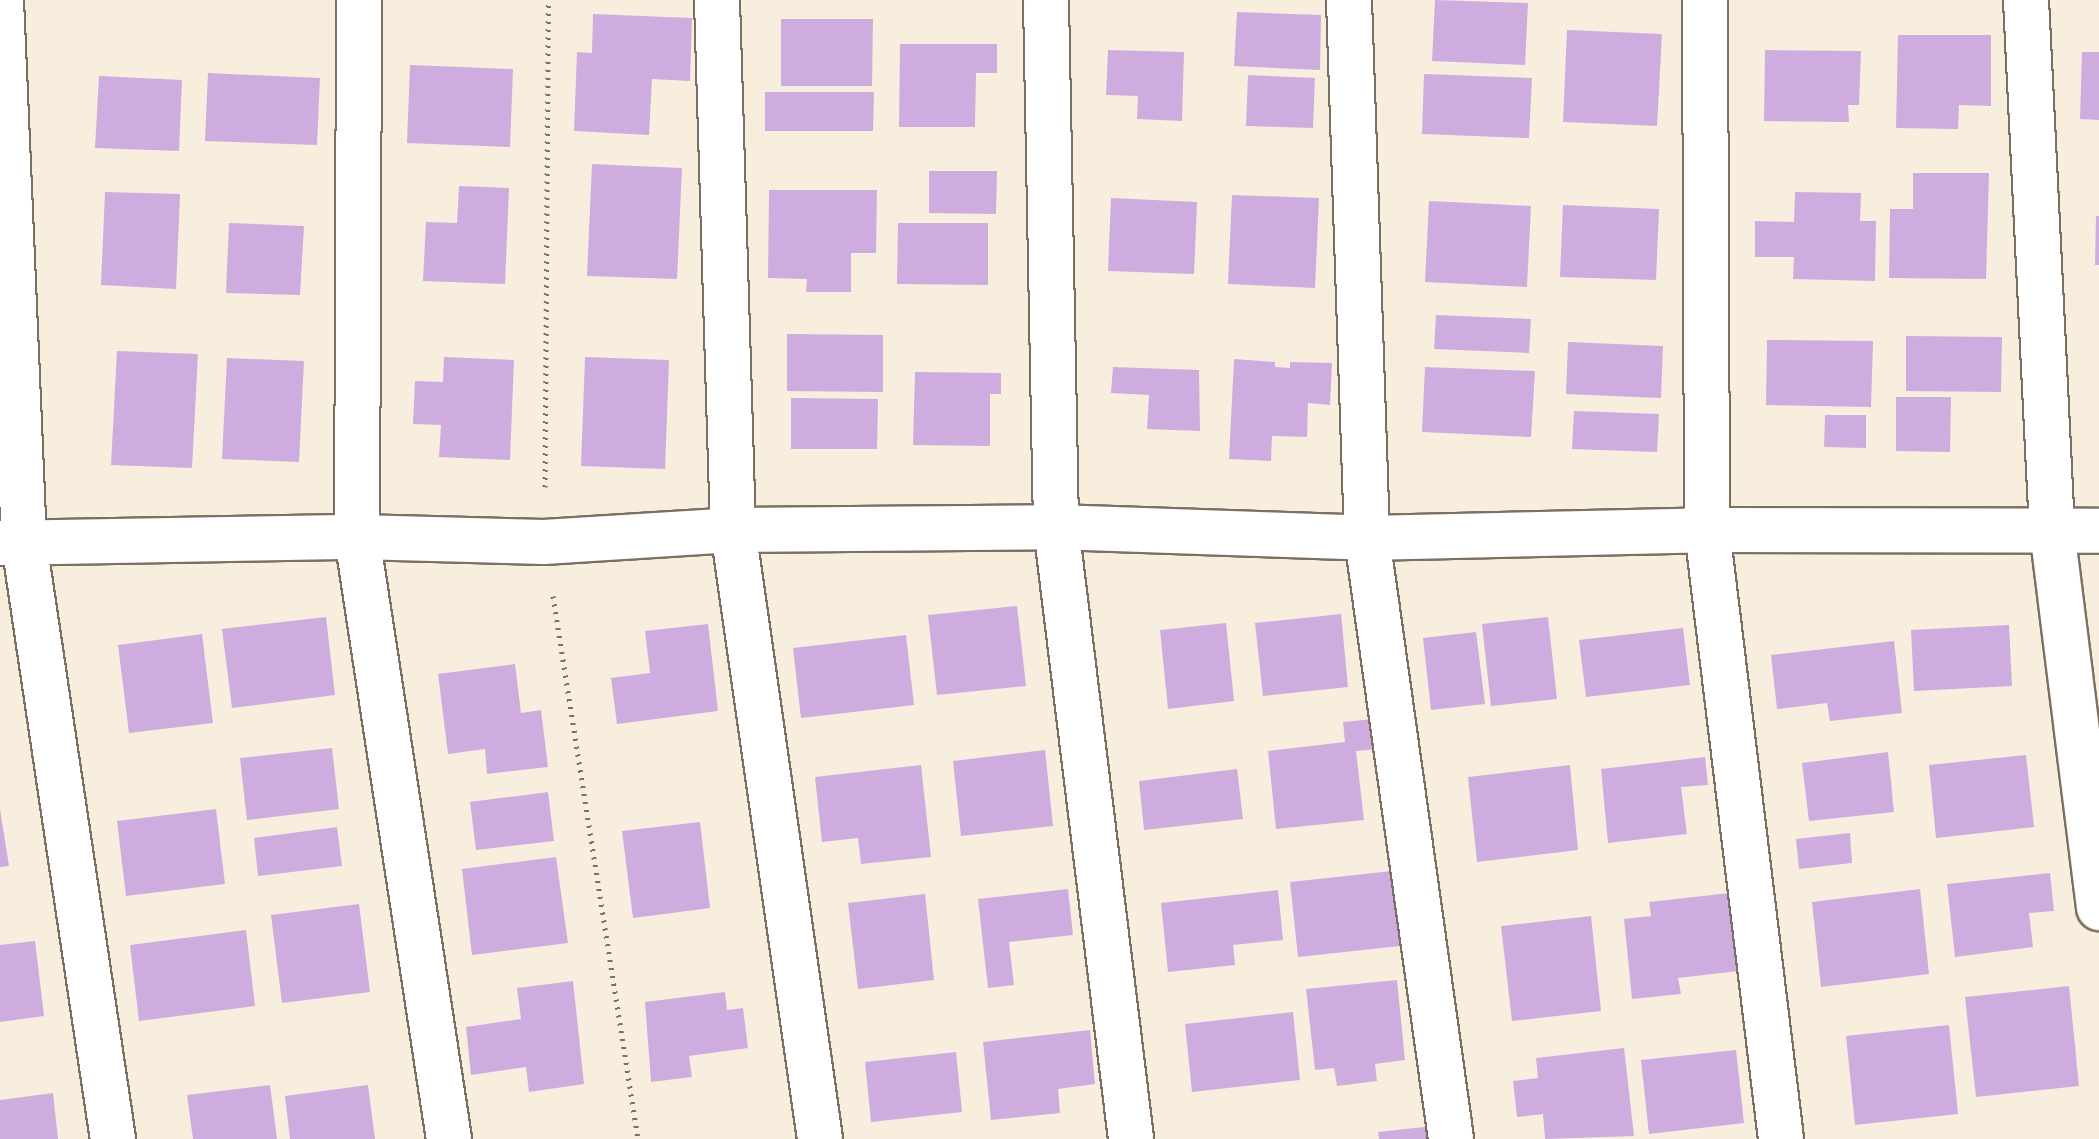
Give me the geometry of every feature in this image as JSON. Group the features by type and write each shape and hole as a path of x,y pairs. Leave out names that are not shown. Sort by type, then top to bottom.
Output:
{"street":[{"path":"1,0 12,543 113,1139"},
{"path":"359,0 357,537 449,1139"},
{"path":"717,0 733,530 820,1139"},
{"path":"1046,0 1056,527 1131,1139"},
{"path":"1349,0 1367,538 1451,1139"},
{"path":"1705,0 1707,530 1781,1139"},
{"path":"2026,0 2052,530 2099,908"},
{"path":"12,543 357,537 544,542 733,530 1056,527 1367,538 1707,530 2099,531"}],"building":[{"path":"1435,0 1528,3 1525,65 1432,61"},
{"path":"1237,12 1321,15 1320,70 1234,66"},
{"path":"593,14 692,18 690,81 652,79 649,135 574,131 577,52 592,53"},
{"path":"781,19 873,19 872,86 781,86"},
{"path":"1567,30 1662,34 1657,126 1563,122"},
{"path":"1898,35 1991,35 1991,106 1959,105 1958,129 1896,128"},
{"path":"900,44 997,44 997,73 976,73 975,127 899,127"},
{"path":"1108,50 1184,52 1182,121 1137,119 1138,96 1106,95"},
{"path":"1765,50 1861,51 1859,105 1848,105 1849,122 1764,121"},
{"path":"2082,52 2099,52 2099,120 2080,119"},
{"path":"410,65 513,69 510,147 407,143"},
{"path":"208,73 320,78 317,145 205,141"},
{"path":"1424,74 1532,78 1529,138 1422,134"},
{"path":"1248,75 1315,78 1313,128 1246,126"},
{"path":"99,76 182,80 179,151 95,148"},
{"path":"765,92 874,92 873,131 765,131"},
{"path":"592,164 682,168 677,279 587,276"},
{"path":"929,171 997,171 996,214 929,213"},
{"path":"1913,173 1989,173 1986,279 1889,278 1890,209 1913,209"},
{"path":"459,186 509,188 505,284 423,281 426,222 457,223"},
{"path":"769,190 877,190 876,253 851,253 851,292 806,292 807,279 768,278"},
{"path":"105,192 180,194 176,289 101,285"},
{"path":"1795,192 1861,193 1860,221 1876,221 1875,281 1793,279 1794,257 1755,257 1755,221 1794,222"},
{"path":"1232,195 1319,198 1315,288 1228,284"},
{"path":"1111,198 1197,202 1194,274 1108,271"},
{"path":"1429,201 1531,206 1527,287 1425,282"},
{"path":"1563,205 1659,209 1656,280 1560,277"},
{"path":"2096,216 2099,216 2099,265 2095,265"},
{"path":"229,223 304,226 300,295 226,293"},
{"path":"898,223 988,223 988,285 897,284"},
{"path":"1436,315 1531,319 1529,353 1434,349"},
{"path":"787,334 883,335 883,392 787,391"},
{"path":"1906,336 2002,337 2001,392 1906,391"},
{"path":"1767,340 1873,341 1871,407 1766,405"},
{"path":"1568,342 1663,346 1661,398 1566,394"},
{"path":"117,351 198,354 192,468 111,465"},
{"path":"444,357 514,360 510,460 439,457 441,425 413,424 415,381 443,382"},
{"path":"585,357 669,360 665,469 581,466"},
{"path":"227,358 304,361 299,462 222,459"},
{"path":"1234,359 1275,362 1275,367 1290,368 1290,362 1332,363 1330,405 1308,403 1307,437 1272,436 1271,461 1229,459"},
{"path":"1113,367 1199,370 1200,431 1147,429 1149,395 1111,393"},
{"path":"1425,367 1535,371 1531,437 1422,432"},
{"path":"915,372 1001,373 1001,394 990,394 990,446 913,445"},
{"path":"1896,397 1951,397 1950,452 1896,451"},
{"path":"791,398 878,399 877,449 791,449"},
{"path":"1574,411 1659,414 1657,452 1572,449"},
{"path":"1825,415 1866,415 1866,448 1824,447"},
{"path":"1017,606 1026,686 937,695 928,615"},
{"path":"1341,614 1348,687 1263,696 1255,623"},
{"path":"326,617 335,695 232,708 222,629"},
{"path":"1548,617 1557,699 1491,706 1482,624"},
{"path":"1226,623 1234,701 1168,709 1160,630"},
{"path":"708,624 718,711 617,724 611,678 650,673 645,631"},
{"path":"2009,625 2012,686 1914,691 1911,630"},
{"path":"1683,628 1690,685 1586,697 1579,640"},
{"path":"1476,632 1485,704 1431,710 1423,638"},
{"path":"202,634 213,723 129,733 118,645"},
{"path":"906,635 914,705 801,718 793,648"},
{"path":"1894,641 1902,713 1830,721 1827,703 1777,709 1771,655"},
{"path":"515,664 521,713 541,710 548,767 487,774 485,749 448,754 438,674"},
{"path":"1374,719 1378,749 1356,751 1364,820 1276,829 1268,751 1345,742 1343,722"},
{"path":"332,748 339,809 247,820 240,758"},
{"path":"1045,750 1053,826 961,836 953,761"},
{"path":"1888,752 1894,812 1809,821 1802,763"},
{"path":"2026,755 2034,827 1936,838 1929,765"},
{"path":"1705,757 1708,785 1681,787 1687,834 1608,843 1601,769"},
{"path":"921,765 931,857 861,864 858,838 822,842 815,777"},
{"path":"1570,765 1578,850 1477,862 1468,777"},
{"path":"1237,769 1243,819 1144,830 1139,781"},
{"path":"548,792 554,841 476,850 470,802"},
{"path":"0,809 9,866 0,867"},
{"path":"216,809 225,884 126,896 117,821"},
{"path":"700,822 710,908 633,918 622,831"},
{"path":"337,827 342,866 258,876 254,838"},
{"path":"1850,833 1852,863 1799,869 1796,839"},
{"path":"556,857 568,943 472,955 462,869"},
{"path":"1392,871 1400,946 1298,957 1290,882"},
{"path":"2050,873 2054,911 2029,913 2033,947 1955,957 1947,884"},
{"path":"1068,889 1073,935 1009,942 1014,985 988,988 978,899"},
{"path":"1920,889 1929,974 1821,987 1812,902"},
{"path":"1278,890 1283,940 1233,945 1235,965 1168,972 1161,903"},
{"path":"1739,892 1747,970 1678,978 1681,994 1632,999 1624,919 1651,916 1649,902"},
{"path":"925,894 934,980 858,989 848,903"},
{"path":"359,904 370,992 282,1003 271,915"},
{"path":"1591,916 1601,1011 1512,1021 1501,926"},
{"path":"246,930 255,1006 139,1021 130,945"},
{"path":"35,941 44,1016 0,1022 0,945"},
{"path":"1397,980 1405,1060 1375,1064 1377,1081 1337,1086 1334,1068 1315,1070 1306,989"},
{"path":"573,981 584,1084 529,1092 526,1067 471,1075 466,1027 521,1019 517,988"},
{"path":"2069,986 2079,1086 1976,1097 1965,997"},
{"path":"725,992 727,1010 743,1008 748,1048 689,1056 692,1077 651,1082 645,1002"},
{"path":"1293,1012 1300,1080 1192,1092 1185,1024"},
{"path":"1949,1025 1958,1114 1855,1125 1846,1036"},
{"path":"1090,1030 1095,1084 1058,1089 1060,1113 991,1120 983,1042"},
{"path":"1624,1048 1634,1136 1545,1139 1543,1114 1517,1117 1513,1081 1538,1078 1536,1058"},
{"path":"1736,1050 1744,1123 1649,1134 1641,1060"},
{"path":"956,1052 962,1112 871,1122 865,1062"},
{"path":"270,1085 277,1139 193,1139 187,1095"},
{"path":"368,1085 375,1139 290,1139 285,1096"},
{"path":"53,1093 58,1139 0,1139 0,1100"},
{"path":"1433,1126 1435,1139 1379,1139 1378,1132"}]}
